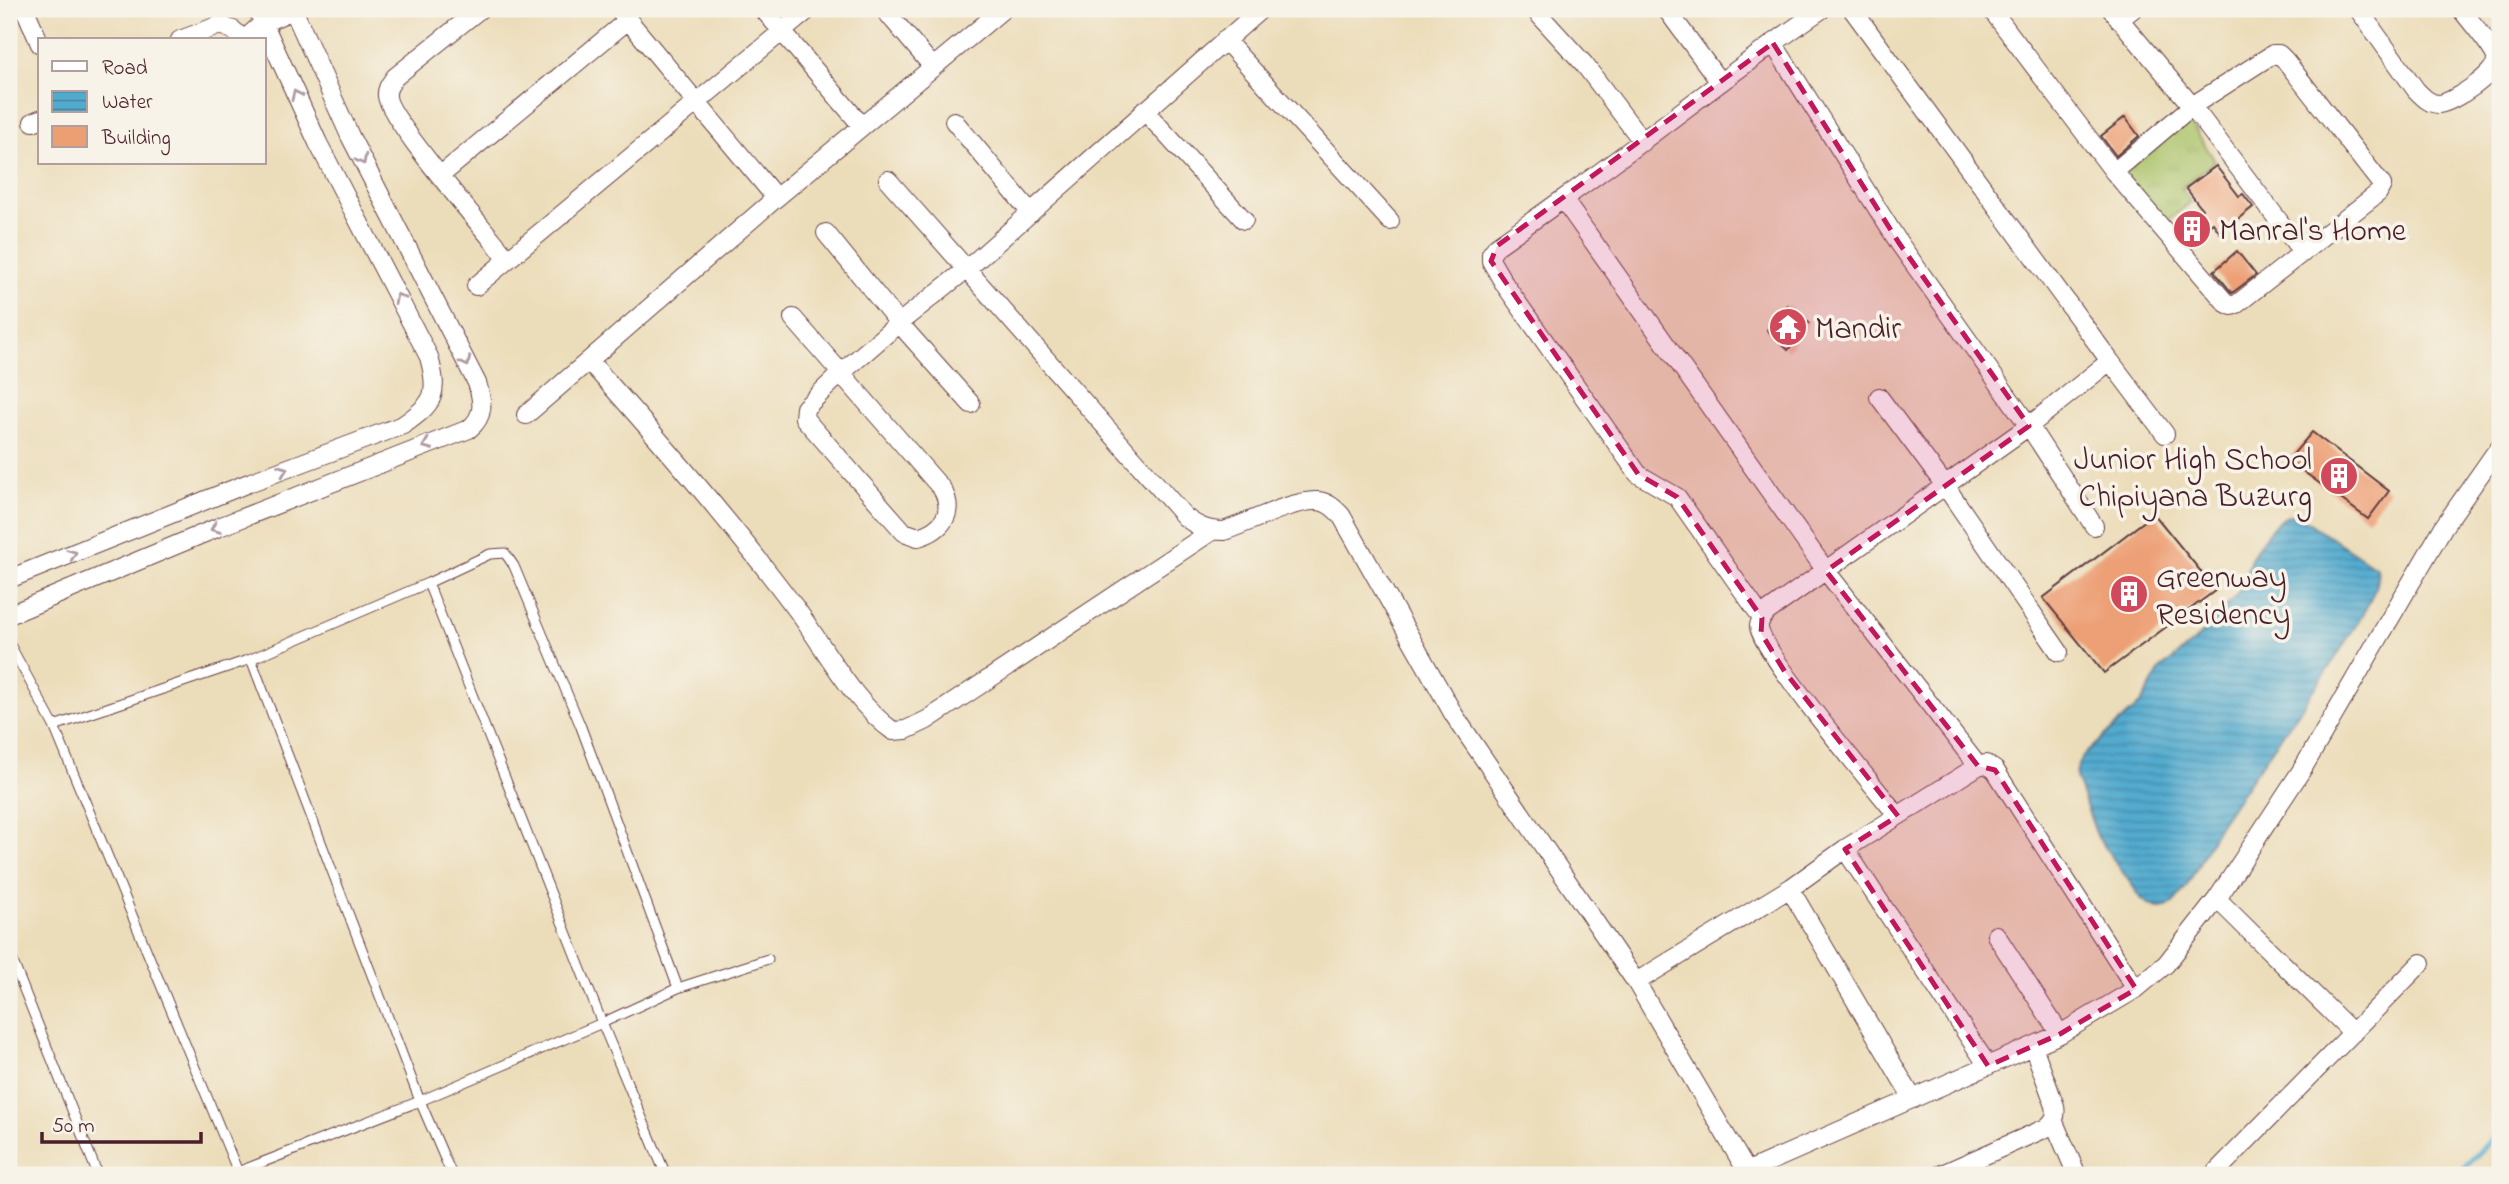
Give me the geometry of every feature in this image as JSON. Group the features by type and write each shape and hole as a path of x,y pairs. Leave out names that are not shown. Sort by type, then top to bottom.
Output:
{"street":[{"path":"25,9 38,39"},
{"path":"481,9 395,77 388,87 386,97 390,109 508,259"},
{"path":"763,9 862,126"},
{"path":"476,286 809,9"},
{"path":"884,9 933,67"},
{"path":"526,415 776,198 1002,9"},
{"path":"793,318 840,374 947,496 948,513 942,524 918,537 904,532 804,418 805,408 840,374 968,268 1261,9"},
{"path":"1535,9 1584,64 1643,142"},
{"path":"1762,618 1677,497 1638,474 1513,296 1491,261 1491,254 1497,246 1643,142 1773,43 1798,15 1822,9"},
{"path":"1852,9 2165,434"},
{"path":"1991,9 2114,172 2225,303 2232,306 2237,304 2378,193 2382,185 2380,179 2279,54 2266,57 2192,106 2114,172"},
{"path":"2358,9 2417,90 2427,100 2437,104 2451,102 2496,66 2497,60 2492,51 2461,9"},
{"path":"245,38 260,16 293,10 350,136 481,395 483,411 477,423 469,429 219,527 15,612 9,579 402,425 423,411 434,396 435,380 429,357 318,143 260,16"},
{"path":"1667,10 1720,82"},
{"path":"2121,12 2303,253"},
{"path":"441,175 623,14 776,198"},
{"path":"185,38 220,25 233,30 242,38"},
{"path":"1225,40 1390,221"},
{"path":"1773,43 1899,243 2029,426 2094,526"},
{"path":"1144,110 1244,220"},
{"path":"954,121 1031,213"},
{"path":"888,180 1185,517 1198,527 1224,531 1303,502 1320,501 1330,505 1341,515 1454,715 1636,982 1749,1173 2060,1034 2136,989 2166,964 2217,899 2303,768 2444,526 2500,446"},
{"path":"1563,199 1826,571 1978,766"},
{"path":"826,233 899,323 971,404"},
{"path":"418,336 443,316"},
{"path":"589,361 669,451 794,606 853,689 881,723 894,731 906,730 926,720 1212,531"},
{"path":"1898,816 1785,672 1761,633 1759,626 1762,618 2029,426 2110,361"},
{"path":"1879,397 2059,652"},
{"path":"1636,982 1792,887 1845,849 1978,766 1986,764 1995,770 2136,989"},
{"path":"1845,849 1988,1066"},
{"path":"1792,887 1793,894 1913,1099"},
{"path":"2217,899 2353,1033"},
{"path":"1996,935 2060,1034"},
{"path":"2213,1175 2421,962"},
{"path":"2033,1046 2055,1106 2054,1122 2077,1175"},
{"path":"1940,1175 2054,1122"}],"lane":[{"path":"54,726 251,659 490,554 505,553 510,558 580,727 678,988"},
{"path":"428,583 602,1023 666,1175"},
{"path":"9,643 54,726 234,1174 420,1101 678,988 768,958"},
{"path":"251,659 420,1101 452,1175"},
{"path":"9,952 98,1175"}],"highlighted area":[{"path":"1773,43 1899,243 2029,426 1826,571 1978,766 1995,770 2136,989 2060,1034 1988,1066 1845,849 1898,816 1785,672 1761,633 1762,618 1677,497 1638,474 1491,261 1497,246"}],"green space":[{"path":"2188,118 2215,161 2181,189 2191,202 2165,223 2121,174"}],"water":[{"path":"2290,515 2300,517 2377,568 2374,591 2330,667 2214,833 2192,878 2170,905 2155,907 2142,899 2097,836 2076,777 2078,765 2083,756 2141,703 2160,670 2194,642 2233,599 2241,588 2251,559 2263,539 2279,520"}],"building":[{"path":"2125,117 2139,136 2116,156 2101,136"},
{"path":"2216,166 2239,196 2243,194 2253,207 2220,233 2213,223 2188,242 2178,229 2202,209 2186,188"},
{"path":"2237,251 2256,275 2232,293 2214,271"},
{"name":"Mandir","path":"1787,305 1809,323 1788,350 1767,330"},
{"name":"Junior High School Chipiyana Buzurg","path":"2312,432 2389,491 2368,519 2288,460"},
{"name":"Greenway Residency","path":"2154,514 2216,590 2104,673 2043,598"}],"waterway":[{"path":"2457,1175 2500,1131"}],"place":[{"name":"Manral's Home","path":"2192,229"},
{"name":"Mandir","path":"1788,327"},
{"name":"Junior High School Chipiyana Buzurg","path":"2339,476"},
{"name":"Greenway Residency","path":"2129,594"}]}
